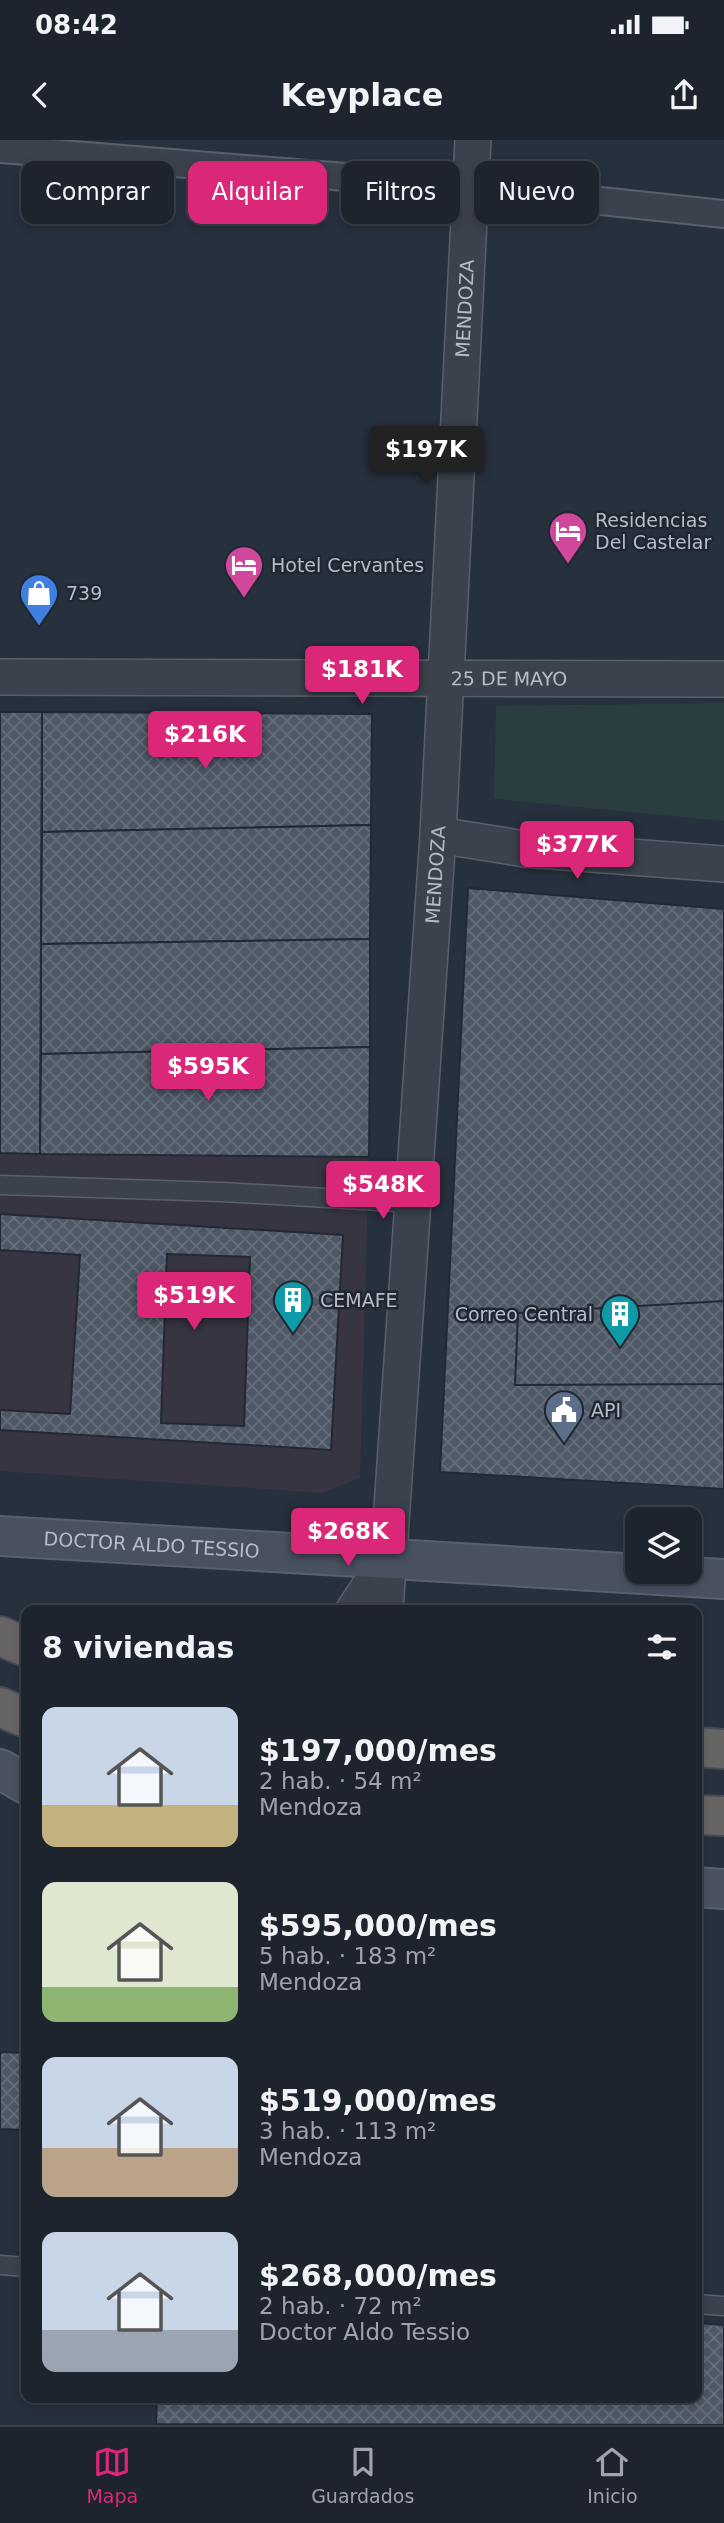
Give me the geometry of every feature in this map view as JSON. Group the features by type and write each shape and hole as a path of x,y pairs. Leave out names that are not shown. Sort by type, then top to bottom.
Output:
{"highway":[{"path":"0,1636 21,1645"},
{"path":"0,1707 21,1716"},
{"path":"702,1747 724,1749"},
{"path":"702,1815 724,1816"}],"main road":[{"name":"DOCTOR ALDO TESSIO","path":"0,1536 724,1578"},
{"path":"0,1769 21,1781"},
{"path":"702,1887 724,1889"}],"street":[{"name":"MENDOZA","path":"385,1605 438,835 473,140"},
{"path":"0,149 469,187 724,214"},
{"name":"25 DE MAYO","path":"0,677 724,679"},
{"path":"438,835 524,849 724,864"},
{"path":"357,1605 388,1557"}],"lane":[{"path":"0,1185 222,1192 413,1203"},
{"path":"0,2265 21,2267"},
{"path":"702,2304 724,2306"}],"shaded area":[{"path":"724,703 724,821 494,799 496,706"},
{"path":"0,1153 369,1157 360,1478 322,1493 0,1471"}],"building":[{"path":"0,712 42,712 40,1154 0,1153"},
{"path":"42,712 372,714 371,825 42,832"},
{"path":"371,825 370,939 41,944 42,832"},
{"path":"468,888 724,909 724,1489 440,1472"},
{"path":"370,939 370,1047 41,1054 41,944"},
{"path":"370,1047 369,1157 40,1154 41,1054"},
{"name":"CEMAFE","path":"0,1214 343,1235 331,1450 0,1430 0,1410 70,1414 80,1255 0,1250","holes":["167,1254 250,1257 244,1426 161,1423"]},
{"name":"Correo Central","path":"724,1301 724,1384 515,1385 518,1313"},
{"path":"0,2052 21,2053 21,2130 0,2129"},
{"path":"702,2323 724,2325 724,2425 156,2424 157,2403 702,2403"}],"place":[{"name":"Residencias Del Castelar","path":"568,565"},
{"name":"Hotel Cervantes","path":"244,599"},
{"name":"739","path":"39,627"},
{"name":"CEMAFE","path":"293,1334"},
{"name":"Correo Central","path":"620,1348"},
{"name":"API","path":"564,1444"}]}
